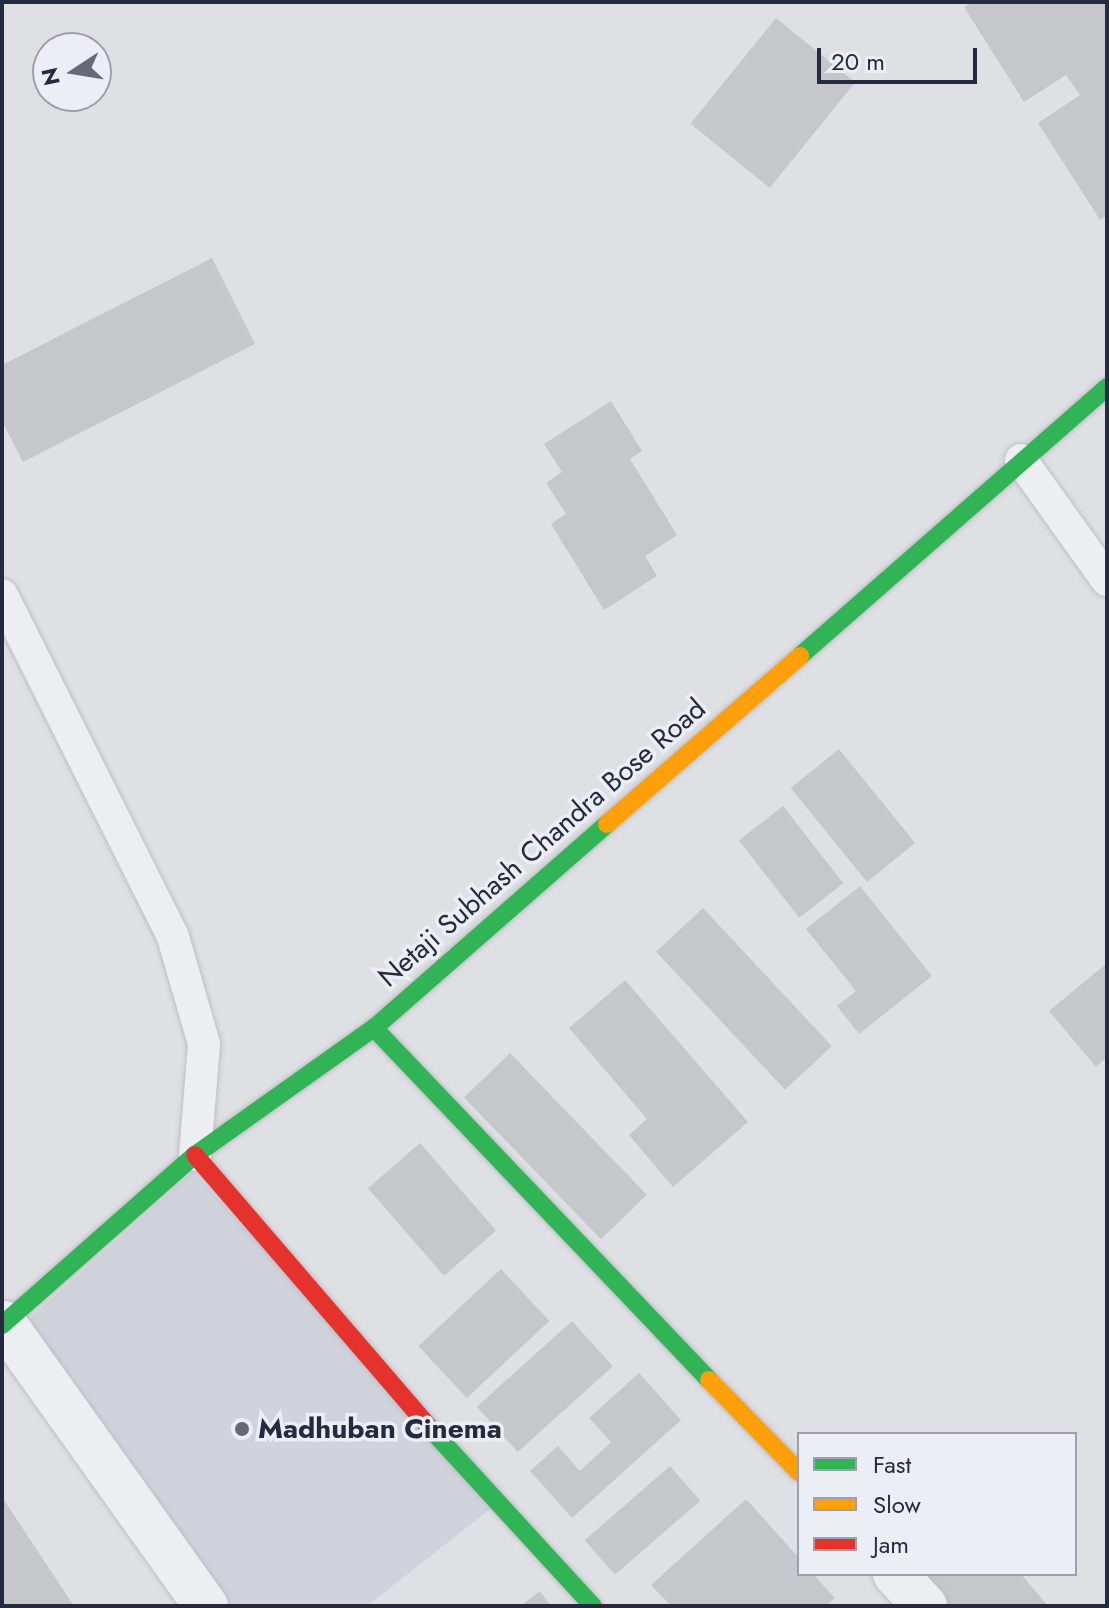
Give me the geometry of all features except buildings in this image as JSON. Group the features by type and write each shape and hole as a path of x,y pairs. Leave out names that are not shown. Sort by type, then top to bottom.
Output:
{"main road":[{"name":"Netaji Subhash Chandra Bose Road","path":"3,1324 195,1155 374,1028 1107,387"},
{"path":"374,1028 578,1247 797,1470"},
{"path":"195,1155 443,1443 593,1606"}],"street":[{"path":"3,1324 206,1606"},
{"path":"897,1576 925,1606"}],"lane":[{"path":"1021,460 1107,580"},
{"path":"2,595 173,937 204,1044 195,1155"}],"shaded area":[{"path":"193,1172 498,1503 367,1606 225,1606 18,1329"}],"traffic: fast":[{"path":"800,656 1107,387"},
{"path":"2,1325 195,1155 374,1028 607,824"},
{"path":"374,1028 709,1380"},
{"path":"426,1424 593,1606"}],"traffic: slow":[{"path":"607,824 800,656"},
{"path":"709,1380 797,1470"}],"traffic: jam":[{"path":"195,1155 426,1424"}],"place":[{"name":"Madhuban Cinema","path":"242,1429"}]}
